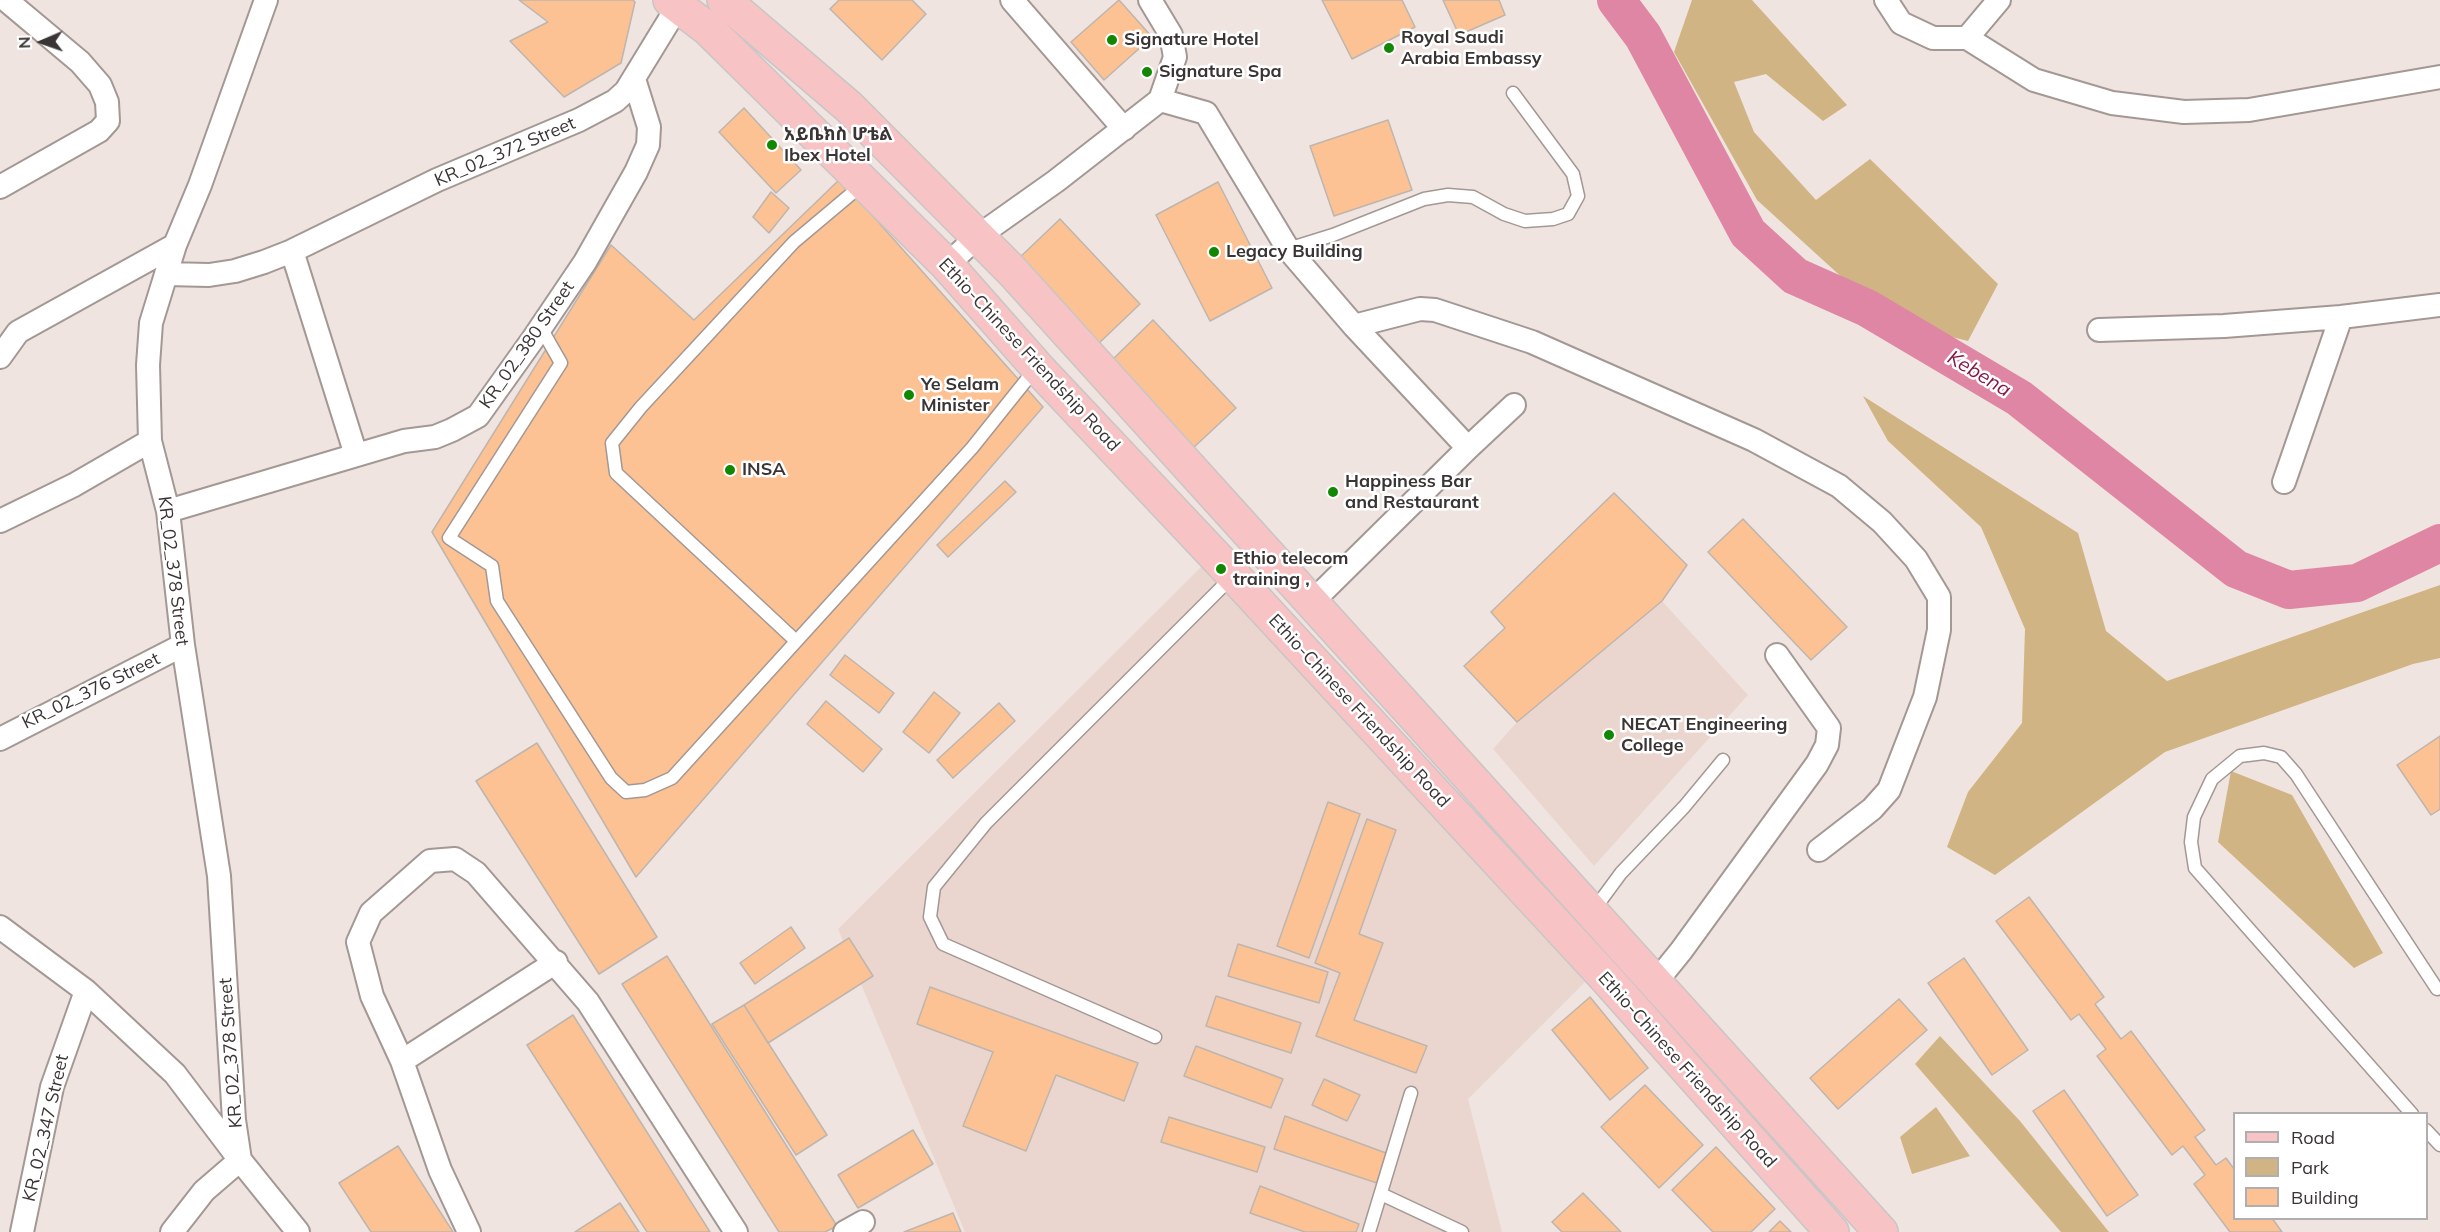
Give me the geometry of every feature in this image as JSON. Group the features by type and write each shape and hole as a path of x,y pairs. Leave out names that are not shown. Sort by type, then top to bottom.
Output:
{"main road":[{"name":"Ethio-Chinese Friendship Road","path":"724,0 849,107 1012,271 1881,1232"},
{"name":"Ethio-Chinese Friendship Road","path":"674,3 708,29 947,265 1037,367 1604,976 1832,1232"},
{"path":"1604,976 1628,951"}],"street":[{"path":"0,188 99,131 108,121 104,94 80,62 6,0"},
{"path":"1012,0 1124,129"},
{"path":"947,265 977,237 1160,100 1175,57 1171,35 1150,0"},
{"path":"1886,0 1901,23 1933,38 1967,38 2034,80 2112,103 2184,112 2249,110 2440,77"},
{"path":"1967,38 2000,0"},
{"name":"KR_02_378 Street","path":"240,1160 234,1120 219,876 183,645 168,511 150,441 148,365 151,323 175,245 200,185 263,1"},
{"name":"KR_02_372 Street","path":"166,274 209,275 235,271 292,251 437,180 579,120 615,101 627,91 674,3"},
{"name":"KR_02_380 Street","path":"168,511 404,441 435,436 452,430 477,416 541,328 618,207 648,145 649,127 634,79"},
{"path":"1160,100 1206,113 1287,249 1354,326 1468,448"},
{"path":"0,357 18,332 175,245"},
{"path":"292,251 356,455"},
{"path":"2099,330 2224,326 2341,317 2440,305"},
{"path":"1354,326 1420,309 1435,310 1532,342 1754,440 1839,486 1882,522 1916,559 1939,597 1939,630 1925,697 1889,790 1872,809 1819,850"},
{"path":"2284,482 2341,317"},
{"path":"1312,602 1514,405"},
{"path":"0,521 74,485 150,441"},
{"name":"KR_02_376 Street","path":"0,739 15,729 89,695 183,645"},
{"path":"1654,983 1681,951 1810,774 1827,745 1828,728 1777,655"},
{"path":"469,1232 440,1170 402,1061 372,996 358,942 371,914 430,861 454,859 477,873 556,962 588,1002 736,1232"},
{"path":"0,927 86,991 175,1074 298,1232"},
{"path":"402,1061 556,962"},
{"name":"KR_02_347 Street","path":"22,1232 52,1087 86,991"},
{"path":"171,1232 204,1191 240,1160"}],"lane":[{"path":"1287,249 1333,235 1424,199 1448,195 1473,197 1504,214 1525,221 1553,219 1569,214 1578,196 1573,174 1513,93"},
{"path":"796,641 616,473 612,443 641,407 794,242 864,183"},
{"path":"541,328 561,363 449,538 492,566 497,601 611,778 626,792 645,790 672,778 972,448 1037,367"},
{"path":"1155,1037 943,944 930,917 934,887 986,823 1233,575"},
{"path":"2411,1112 2195,868 2191,842 2194,818 2212,779 2240,756 2264,753 2281,757 2296,774 2437,989"},
{"path":"1591,913 1621,873 1684,807 1723,760"},
{"path":"1369,1232 1411,1093"},
{"path":"2428,1131 2440,1145"},
{"path":"1382,1194 1462,1232"}],"shaded area":[{"path":"1202,566 1585,982 1468,1099 1502,1232 965,1232 838,929"},
{"name":"NECAT Engineering College","path":"1662,601 1748,695 1594,866 1493,749 1517,722"}],"green space":[{"path":"1692,0 1752,0 1847,105 1823,121 1766,74 1734,82 1754,132 1816,200 1870,159 1998,284 1968,341 1891,322 1757,200 1674,52"},
{"path":"1863,396 2078,533 2106,631 2167,681 2440,585 2440,658 2413,664 2165,752 1995,875 1947,847 1968,792 2022,723 2025,629 1981,527 1888,441"},
{"path":"2231,771 2292,795 2383,953 2354,968 2218,842"},
{"path":"1940,1036 2020,1121 2109,1232 2061,1232 1915,1064"},
{"path":"1936,1107 1970,1156 1912,1174 1900,1137"}],"building":[{"path":"519,0 633,0 635,2 621,63 564,97 510,41 548,22"},
{"path":"839,0 912,0 926,14 882,60 830,9"},
{"name":"Signature Hotel","path":"1119,0 1152,37 1104,80 1071,42"},
{"path":"1322,0 1402,0 1415,27 1352,59"},
{"path":"1443,0 1499,0 1505,15 1459,35"},
{"path":"744,108 801,170 776,193 719,132"},
{"path":"1388,120 1412,190 1334,216 1310,146"},
{"name":"INSA","path":"840,179 1043,407 636,877 432,532 611,245 694,320"},
{"name":"Legacy Building","path":"1218,182 1272,288 1210,321 1156,215"},
{"path":"771,192 789,208 769,233 753,217"},
{"path":"1060,219 1140,304 1096,346 1016,261"},
{"path":"1153,320 1236,408 1192,449 1110,362"},
{"path":"1005,481 1016,492 948,557 937,545"},
{"path":"1614,493 1687,565 1662,601 1517,722 1464,666 1505,628 1491,612"},
{"path":"1743,519 1847,627 1811,660 1708,552"},
{"path":"845,655 894,693 879,713 830,675"},
{"path":"934,692 960,713 929,753 903,732"},
{"path":"826,701 882,749 863,772 807,724"},
{"path":"999,703 1015,721 953,778 937,760"},
{"path":"2440,736 2440,809 2431,815 2397,765"},
{"path":"537,743 657,937 599,974 476,781"},
{"path":"1328,802 1360,814 1309,958 1277,946"},
{"path":"1367,819 1396,830 1359,934 1383,943 1354,1020 1427,1046 1416,1073 1316,1036 1340,973 1315,963"},
{"path":"2029,897 2104,997 2095,1004 2121,1039 2131,1031 2205,1130 2195,1137 2216,1165 2226,1158 2233,1168 2233,1220 2273,1220 2282,1232 2230,1232 2194,1184 2205,1175 2183,1146 2172,1155 2097,1056 2106,1049 2079,1014 2071,1020 1996,921"},
{"path":"791,927 805,948 755,984 740,963"},
{"path":"849,938 873,976 768,1043 744,1005"},
{"path":"1238,944 1328,972 1319,1003 1228,976"},
{"path":"667,956 837,1226 825,1232 779,1232 622,984"},
{"path":"1964,958 2028,1050 1992,1075 1928,983"},
{"path":"930,987 1138,1063 1124,1101 1056,1075 1026,1151 963,1126 993,1052 917,1024"},
{"path":"1216,996 1301,1023 1291,1053 1206,1026"},
{"path":"1590,997 1648,1068 1610,1100 1552,1030"},
{"path":"1899,999 1927,1030 1838,1109 1810,1078"},
{"path":"744,1005 827,1135 796,1155 712,1024"},
{"path":"573,1015 710,1232 647,1232 527,1045"},
{"path":"1196,1046 1283,1079 1271,1108 1184,1076"},
{"path":"1324,1079 1360,1095 1347,1121 1312,1105"},
{"path":"1645,1085 1703,1145 1659,1188 1601,1127"},
{"path":"2064,1090 2138,1195 2107,1216 2033,1111"},
{"path":"1285,1116 1386,1153 1377,1183 1274,1149"},
{"path":"1169,1117 1265,1147 1257,1172 1161,1142"},
{"path":"913,1130 933,1164 858,1208 838,1175"},
{"path":"398,1146 453,1232 371,1232 339,1183"},
{"path":"1716,1147 1775,1209 1751,1232 1713,1232 1672,1190"},
{"path":"1260,1186 1359,1224 1356,1232 1305,1232 1250,1213"},
{"path":"1583,1193 1621,1232 1562,1232 1552,1222"},
{"path":"620,1203 639,1232 575,1232"},
{"path":"953,1213 961,1232 904,1232"},
{"path":"1780,1221 1791,1232 1769,1232"}],"waterway":[{"name":"Kebena","path":"1616,0 1643,36 1748,233 1795,276 1867,308 2019,398 2236,569 2289,590 2357,583 2440,543"}],"place":[{"name":"Signature Hotel","path":"1112,40"},
{"name":"Royal Saudi Arabia Embassy","path":"1389,48"},
{"name":"Signature Spa","path":"1147,72"},
{"name":"አይቤክስ ሆቴል Ibex Hotel","path":"772,145"},
{"name":"Legacy Building","path":"1214,252"},
{"name":"Ye Selam Minister","path":"909,395"},
{"name":"INSA","path":"730,470"},
{"name":"Happiness Bar and Restaurant","path":"1333,492"},
{"name":"Ethio telecom training ,","path":"1221,569"},
{"name":"NECAT Engineering College","path":"1609,735"}]}
